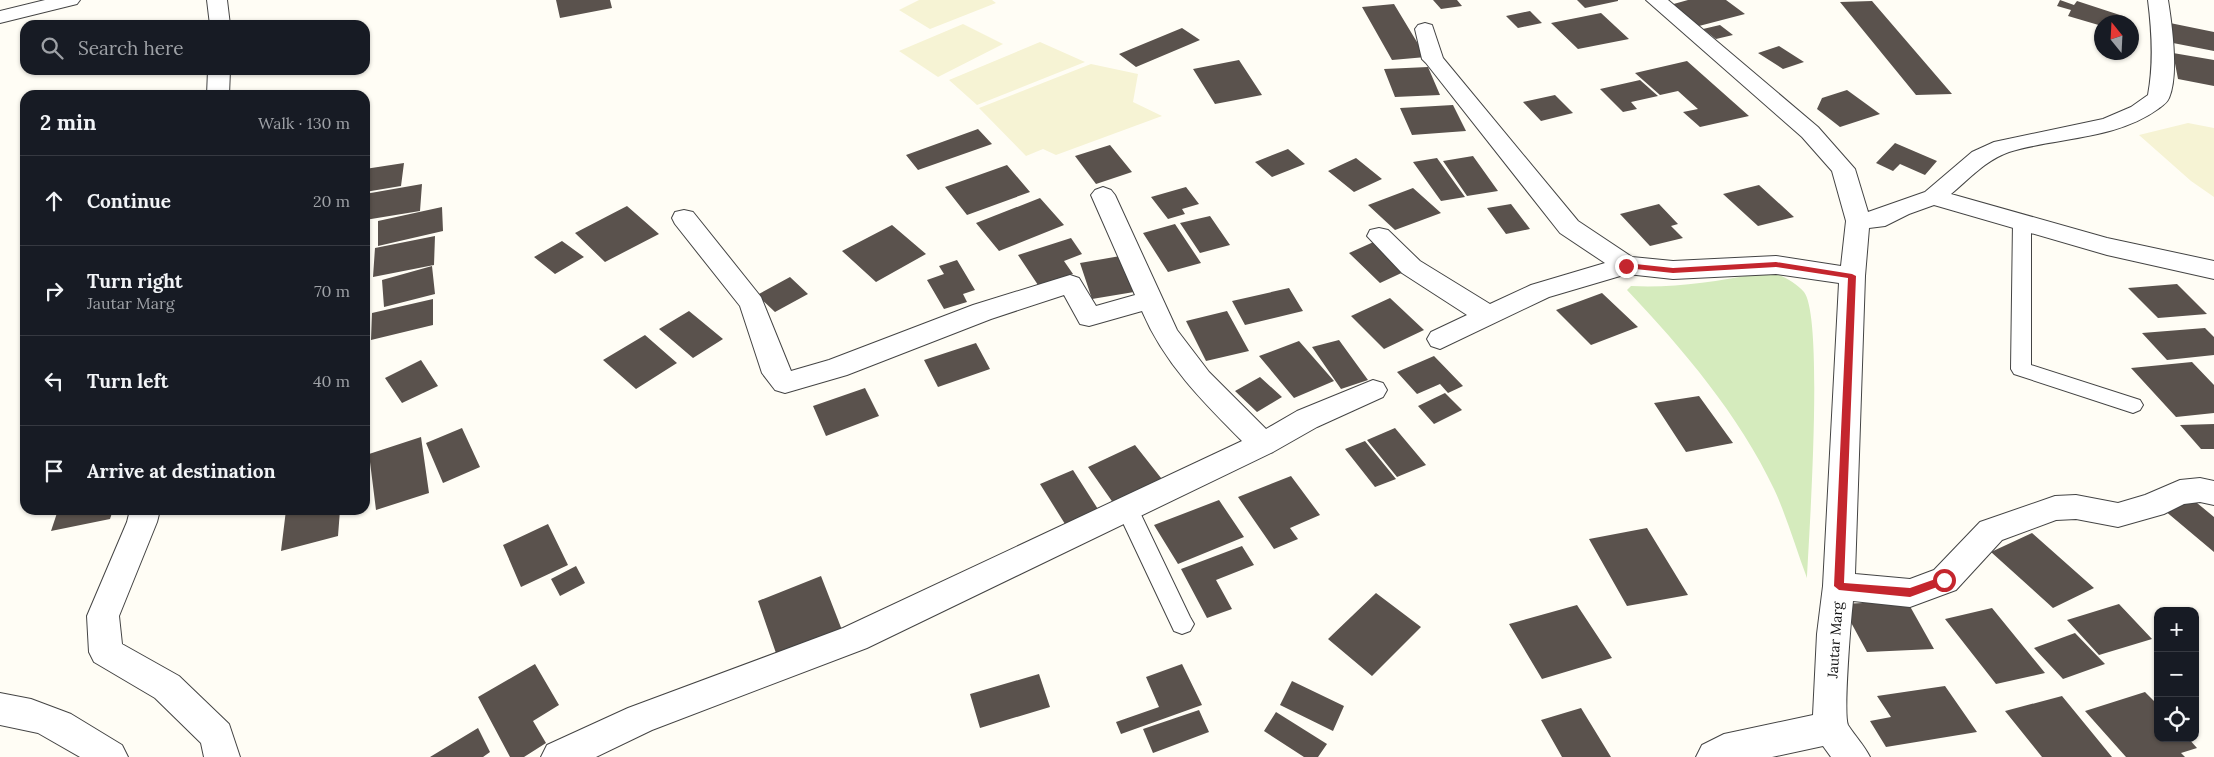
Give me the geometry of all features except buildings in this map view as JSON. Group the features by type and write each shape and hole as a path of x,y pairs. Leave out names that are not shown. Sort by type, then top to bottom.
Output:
{"street":[{"path":"0,17 70,0"},
{"path":"216,0 219,20"},
{"path":"1656,0 1810,132 1843,169 1858,221 1876,220 1900,208 1932,197 1980,157 1995,151 2109,124 2139,112 2158,98 2164,72 2158,0"},
{"path":"1424,29 1433,59 1500,144 1570,227 1626,266"},
{"path":"218,90 219,75"},
{"path":"1103,195 1165,333 1186,364 1221,403 1263,444"},
{"path":"1932,197 2170,263 2214,270"},
{"path":"684,218 752,303 767,342 776,373 785,383 837,368 982,312 1070,284 1089,317 1150,300"},
{"name":"Jautar Marg","path":"1830,728 1833,634 1839,586 1852,276 1858,221"},
{"path":"1380,236 1411,267 1487,315"},
{"path":"1440,339 1487,315 1540,292 1626,266 1673,270 1776,265 1852,276"},
{"path":"559,757 640,719 855,638 1263,444 1307,419 1373,390"},
{"path":"1839,586 1910,592 1944,580 1990,531 2055,508 2076,507 2118,515 2145,508 2180,492 2200,490 2214,493"},
{"path":"144,515 103,616 106,652 167,687 217,734 222,757"},
{"path":"0,709 20,711 69,729 110,757"},
{"path":"1714,757 1724,751 1830,728 1852,757"}],"lane":[{"path":"2022,222 2021,369 2133,405"},
{"path":"1127,508 1182,624"}],"shaded area":[{"path":"919,0 992,0 996,3 930,29 899,10"},
{"path":"963,24 1003,44 938,77 899,51"},
{"path":"1040,42 1085,62 977,105 949,80"},
{"path":"1091,64 1138,74 1133,102 1162,116 1056,155 1043,149 1026,156 979,108"},
{"path":"2188,123 2214,128 2214,197 2191,181 2139,135"}],"green space":[{"path":"1773,273 1791,281 1804,292 1810,310 1813,341 1814,428 1807,578 1779,500 1744,435 1689,359 1627,290 1631,286 1694,284"}],"route":[{"path":"1626,266 1673,270 1776,265 1852,276 1839,586 1910,592 1944,580"}]}
